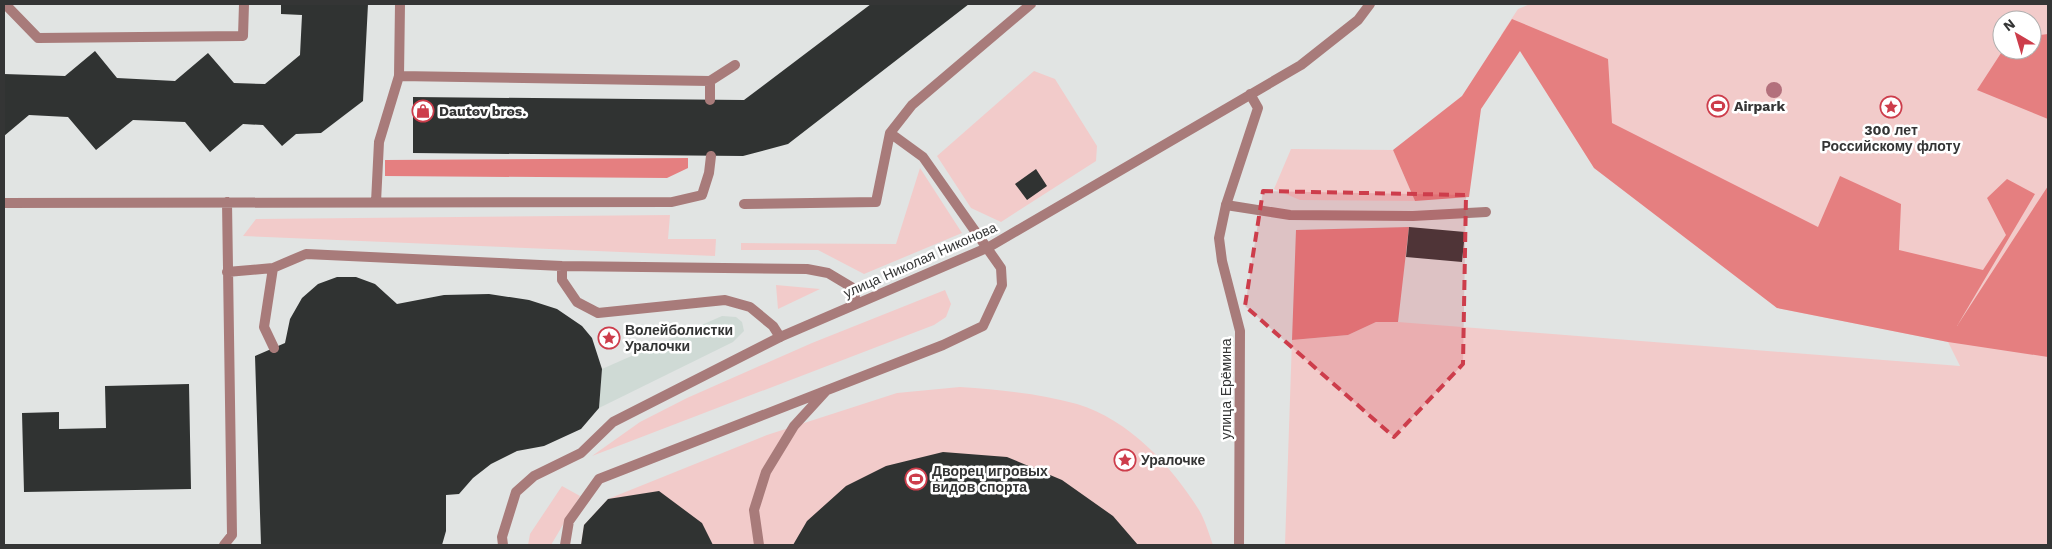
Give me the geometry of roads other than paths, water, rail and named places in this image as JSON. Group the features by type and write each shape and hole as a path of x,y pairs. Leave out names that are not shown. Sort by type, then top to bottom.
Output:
{"street":[{"path":"5,4 38,38 243,36 244,4"},
{"path":"376,202 379,142 399,76 400,4"},
{"path":"744,204 876,202 890,133 912,105 1031,4"},
{"name":"улица Николая Никонова","path":"503,545 502,536 516,492 534,476 581,453 613,422 780,337 856,302 989,247 1301,65 1358,20 1370,4"},
{"path":"399,76 710,81 735,66"},
{"path":"710,81 710,100"},
{"name":"улица Ерёмина","path":"1239,545 1240,331 1222,261 1220,238 1226,205 1258,108 1250,94"},
{"path":"564,545 569,521 600,479 828,388 943,345 983,326 1002,286 1001,268 989,247 923,157 890,133"},
{"path":"4,203 672,202 702,195 709,173 711,156"},
{"path":"224,545 232,535 227,202"},
{"path":"1226,205 1290,215 1413,216 1486,212"},
{"path":"228,272 273,268 306,254 562,266 806,269 828,273 853,288 856,302"},
{"path":"562,266 562,280 577,302 598,313 725,300 750,307 773,326 780,337"},
{"path":"273,268 264,327 274,348"},
{"path":"759,545 754,510 766,472 794,426 828,388"}],"place":[{"name":"Airpark","path":"1718,106"},
{"name":"300 лет Российскому флоту","path":"1891,107"},
{"name":"Dautov bros.","path":"423,111"},
{"name":"Волейболистки Уралочки","path":"609,338"},
{"name":"Уралочке","path":"1125,460"},
{"name":"Дворец игровых видов спорта","path":"916,479"}]}
